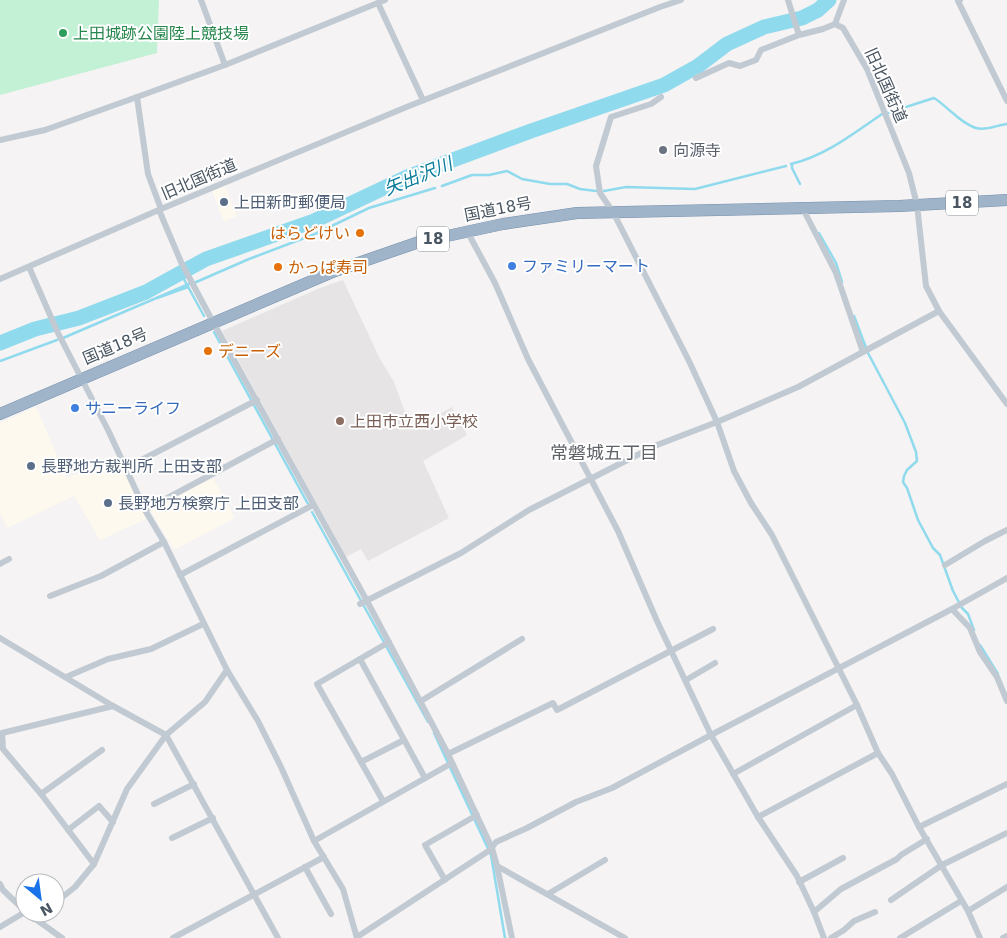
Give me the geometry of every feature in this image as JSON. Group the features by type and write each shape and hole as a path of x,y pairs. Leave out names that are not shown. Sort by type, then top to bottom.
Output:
{"highway":[{"name":"国道18号","path":"0,414 334,271 419,242 467,231 540,217 577,213 917,205 1007,200"}],"street":[{"path":"202,0 225,65"},
{"path":"0,140 45,130 138,97 225,65 382,1 423,100 681,0"},
{"path":"788,0 798,32"},
{"path":"696,78 729,63 740,66 756,60 762,50 798,32 835,24 844,0"},
{"path":"960,0 958,1 1007,101"},
{"name":"旧北国街道","path":"835,24 843,28 867,69 908,173 917,205 926,286 939,311 1007,404"},
{"path":"138,97 148,174 181,262 278,439 341,560 389,642 448,754 492,848 498,866 512,938"},
{"path":"661,97 651,104 611,117 596,166 600,193 614,212 646,279 689,361 717,422 734,471 751,503 772,535 857,705 878,753 892,774 919,827 968,911 980,938"},
{"name":"旧北国街道","path":"0,279 423,100"},
{"path":"802,207 836,273 863,352"},
{"path":"467,231 495,283 528,359 618,531 657,621 673,651 711,735 758,817 799,882 824,938"},
{"path":"29,267 57,331 80,379 109,432 145,510 189,590 203,624 227,670 258,721 314,841 343,888 357,937 492,848 496,842 576,802 605,792 952,609 1007,578"},
{"path":"364,602 461,553 529,510 657,445 717,422 798,387 939,311"},
{"path":"126,468 257,400"},
{"path":"145,510 278,439"},
{"path":"180,575 313,505"},
{"path":"945,565 974,546 1007,530"},
{"path":"50,596 101,576 164,542"},
{"path":"0,564 9,559"},
{"path":"952,609 970,628 980,652 1004,683 1007,701"},
{"path":"66,677 108,659 151,649 203,624"},
{"path":"448,754 553,703 557,710 713,629"},
{"path":"0,638 113,706 166,735 278,938"},
{"path":"421,701 522,639"},
{"path":"383,801 316,684 389,642"},
{"path":"360,659 425,778"},
{"path":"686,680 715,663"},
{"path":"65,895 75,887 94,864 127,789 166,735 205,702 227,670"},
{"path":"733,774 857,705"},
{"path":"94,864 41,794 2,749 2,732 113,706"},
{"path":"361,762 404,740"},
{"path":"41,794 102,750"},
{"path":"758,817 878,753"},
{"path":"314,841 452,763"},
{"path":"154,804 194,784"},
{"path":"919,827 1007,784"},
{"path":"68,830 98,806 113,822"},
{"path":"445,880 424,845 477,815"},
{"path":"172,838 213,818"},
{"path":"891,900 942,865 1007,833"},
{"path":"814,912 841,889 897,859 927,840"},
{"path":"173,938 324,857"},
{"path":"799,882 843,858"},
{"path":"548,894 605,860"},
{"path":"498,866 625,938"},
{"path":"305,867 331,914"},
{"path":"0,884 3,890 15,901"},
{"path":"968,911 1007,887"},
{"path":"900,938 961,901"},
{"path":"831,938 854,921 875,912"},
{"path":"0,928 15,919"},
{"path":"40,923 62,938"},
{"path":"1003,938 1007,936"}],"shaded area":[{"name":"上田新町郵便局","path":"225,186 237,216 224,221 212,191"},
{"name":"上田市立西小学校","path":"343,280 380,359 394,382 410,426 426,422 452,407 467,435 423,461 449,518 368,561 361,549 346,557 222,331 320,288"},
{"name":"長野地方裁判所 上田支部","path":"36,407 67,478 117,455 146,519 100,540 74,496 7,528 0,513 0,423"},
{"path":"213,478 235,518 174,550 150,510"}],"green space":[{"name":"上田城跡公園陸上競技場","path":"0,0 159,0 157,53 0,95"}],"waterway":[{"name":"矢出沢川","path":"0,343 35,329 79,318 146,292 206,259 314,221 407,177 531,131 664,85 698,66 727,44 764,27 802,18 818,10 829,0"},
{"path":"887,113 934,98 970,126 980,129 1007,124"},
{"path":"791,164 827,150 882,114"},
{"path":"792,164 800,184"},
{"path":"604,191 626,187 695,189 786,166"},
{"path":"442,186 472,175 489,175 507,171 522,179 550,184 567,184 580,189 596,191"},
{"path":"194,283 249,259 315,234 369,208 435,188"},
{"path":"819,233 836,263 842,282"},
{"path":"180,272 204,316"},
{"path":"63,338 189,284"},
{"path":"157,298 188,287"},
{"path":"854,316 868,353 905,423 916,452 917,461 907,470 903,482 907,488 918,520 933,548 940,555 953,591 962,608 968,614 974,630"},
{"path":"214,332 308,504"},
{"path":"0,361 57,340"},
{"path":"312,512 428,722"},
{"path":"980,645 998,674"},
{"path":"434,733 491,855 505,938"}],"place":[{"name":"上田城跡公園陸上競技場","path":"63,33"},
{"name":"向源寺","path":"663,150"},
{"name":"上田新町郵便局","path":"224,202"},
{"name":"はらどけい","path":"360,233"},
{"name":"ファミリーマート","path":"512,266"},
{"name":"かっぱ寿司","path":"278,267"},
{"name":"デニーズ","path":"208,351"},
{"name":"サニーライフ","path":"75,408"},
{"name":"上田市立西小学校","path":"340,421"},
{"name":"長野地方裁判所 上田支部","path":"31,466"},
{"name":"長野地方検察庁 上田支部","path":"108,503"}],"district":[{"name":"常磐城五丁目","path":"604,452"}]}
